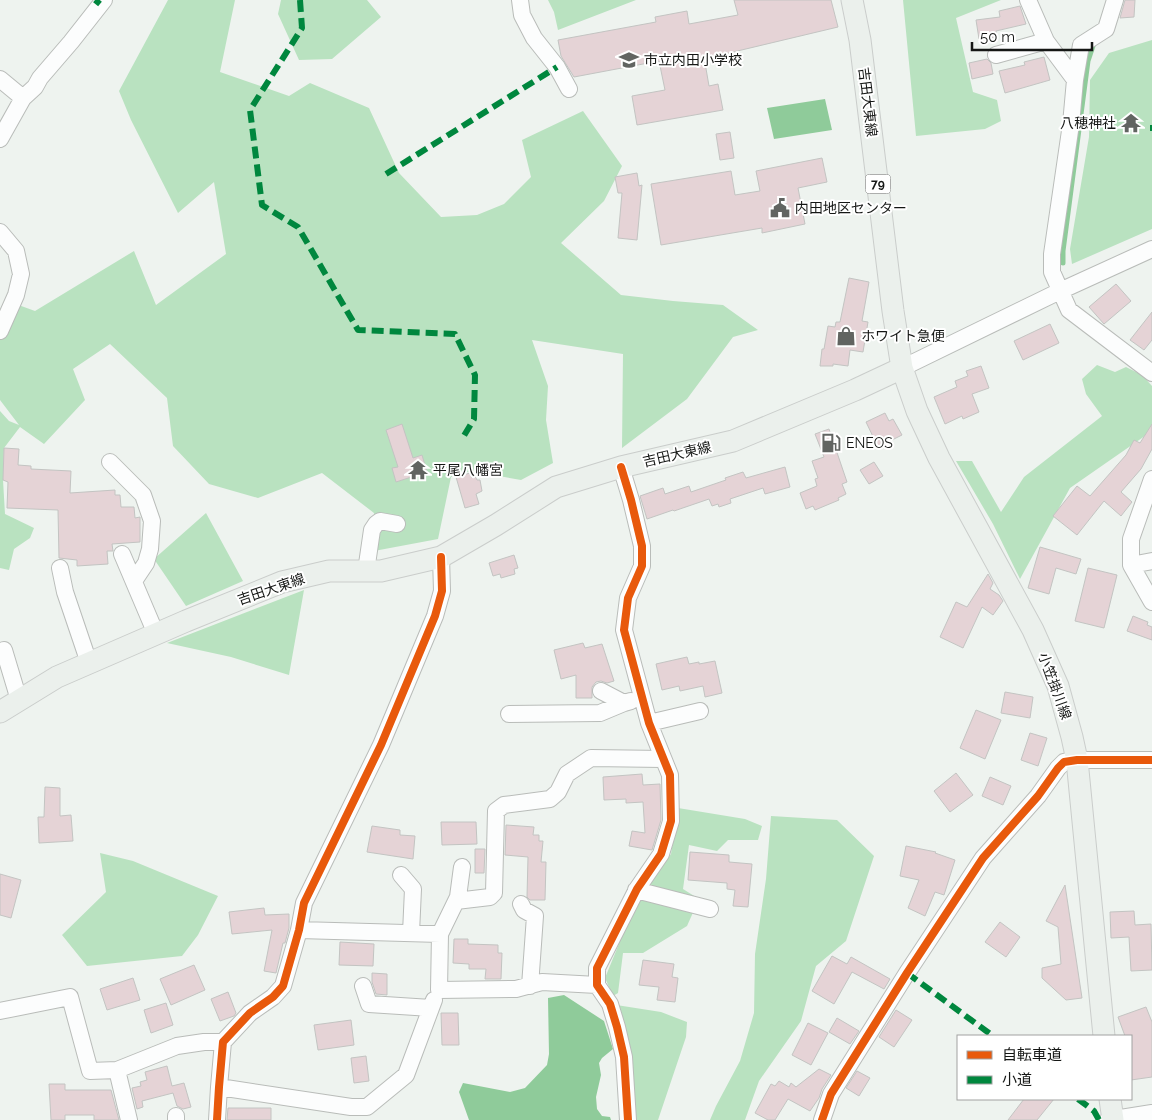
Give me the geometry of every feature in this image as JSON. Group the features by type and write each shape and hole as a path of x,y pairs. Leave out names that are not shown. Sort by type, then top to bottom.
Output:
{"main road":[{"name":"吉田大東線","path":"0,712 57,677 282,582 329,571 382,571 440,558 556,487 621,467 732,442 902,368 893,311 860,40 852,0"},
{"name":"小笠掛川線","path":"902,368 917,411 940,458 1037,638 1058,686 1077,760 1104,1035"}],"street":[{"path":"0,139 23,98 35,87 40,78 104,0"},
{"path":"520,0 522,16 534,38 557,67 569,89"},
{"path":"1028,0 1046,41 1075,80"},
{"path":"1114,0 1106,30 1081,45 1052,254 1052,272 1069,310 1152,373"},
{"path":"996,55 1046,41"},
{"path":"0,79 23,98"},
{"path":"0,232 16,251 21,274 16,296 0,331"},
{"path":"902,368 1060,291 1152,249"},
{"path":"110,462 143,496 152,521 150,549 146,563 134,581"},
{"path":"621,467 642,546 642,566 628,598 624,630 649,723 670,775 671,821 661,854 636,890 597,968 597,985 610,1004 623,1049 628,1120"},
{"path":"1152,479 1132,539 1131,565 1152,602"},
{"path":"366,571 372,530 380,522 396,524"},
{"path":"122,554 156,634"},
{"path":"217,1120 218,1087 223,1042 250,1013 273,998 283,986 300,930 304,903 381,744 435,616 442,591 440,558"},
{"path":"1131,565 1152,561"},
{"path":"60,568 64,592 89,663"},
{"path":"4,650 19,700"},
{"path":"601,691 624,703"},
{"path":"509,714 600,713 624,703 642,699"},
{"path":"649,723 700,711"},
{"path":"456,901 490,897 494,893 496,811 499,808 504,805 550,799 558,792 567,774 591,758 663,759"},
{"path":"822,1120 831,1094 907,973 983,858 1038,796 1058,768 1064,762 1077,760 1152,760"},
{"path":"218,1087 350,1114 368,1107 406,1075 438,990 440,934 458,897 462,867"},
{"path":"401,875 413,889 411,933"},
{"path":"636,890 710,909"},
{"path":"521,904 524,910 535,916 530,986"},
{"path":"300,930 440,934"},
{"path":"438,990 516,989 542,982 597,985"},
{"path":"363,986 369,1004 431,1008"},
{"path":"0,1011 70,997 90,1071 117,1070 177,1046 204,1042 223,1042"},
{"path":"117,1070 128,1120"},
{"path":"1111,1114 1152,1113"}],"shaded area":[{"path":"168,0 235,0 220,72 289,96 310,83 369,108 399,173 441,217 477,215 504,204 531,177 522,140 583,111 622,166 604,201 561,243 621,295 723,305 758,330 733,337 687,399 622,448 623,354 532,340 548,386 546,420 553,463 521,480 471,471 451,477 438,539 374,551 376,524 374,513 322,473 258,498 209,484 173,446 167,398 110,344 73,369 85,400 44,444 20,427 4,448 5,514 34,528 30,538 14,549 9,570 0,568 0,411 9,421 19,425 0,400 0,337 13,303 35,311 134,251 156,305 226,254 214,182 178,213 131,120 119,91"},
{"path":"281,0 367,0 381,17 332,59 299,60 278,14"},
{"path":"548,0 636,0 558,30 554,12"},
{"path":"903,0 1001,0 956,18 973,92 997,100 1001,121 985,129 916,136"},
{"path":"1152,40 1152,229 1072,264 1070,249 1089,137 1090,80 1109,53"},
{"path":"825,99 832,130 774,139 767,108"},
{"path":"1097,365 1115,372 1126,367 1142,375 1152,386 1152,431 1070,488 1020,579 993,524 956,461 972,461 1001,512 1024,477 1102,416 1086,394 1082,379"},
{"path":"206,513 243,581 186,606 154,559"},
{"path":"304,590 289,675 231,657 167,643"},
{"path":"678,808 745,819 762,826 758,840 728,840 717,851 689,845 683,889 699,899 687,926 643,953 623,953 618,993 613,996 605,978 640,898 671,854"},
{"path":"771,816 837,820 874,856 846,941 816,966 801,1021 759,1081 745,1120 710,1120 740,1061 754,1013 755,954 766,879"},
{"path":"100,853 133,861 218,896 198,935 182,956 87,966 62,935 106,892"},
{"path":"564,995 604,1021 613,1049 599,1063 601,1075 596,1097 597,1109 602,1116 610,1117 611,1120 469,1120 459,1092 463,1083 510,1092 525,1088 547,1065 549,1054 548,998"},
{"path":"610,1004 661,1012 687,1022 686,1037 658,1120 632,1120"}],"building":[{"path":"734,0 831,0 838,27 729,53 704,57 709,86 718,84 723,110 637,125 632,96 665,90 659,61 574,77 561,56 558,40 656,22 655,17 687,11 689,24 738,15"},
{"path":"1125,0 1135,0 1134,17 1120,18"},
{"path":"1020,6 1026,24 996,31 997,37 979,39 976,20 1000,17 999,11"},
{"path":"1044,57 1050,80 1005,93 999,71 1025,65 1024,62"},
{"path":"987,59 991,63 993,74 972,79 969,63"},
{"path":"730,132 734,158 720,160 716,134"},
{"path":"822,158 827,182 798,188 805,224 762,233 762,228 661,245 651,184 731,171 735,195 760,191 756,171"},
{"path":"637,173 639,186 642,185 637,240 618,238 622,193 618,193 615,177"},
{"path":"849,278 869,282 862,321 868,322 863,352 850,350 848,366 833,364 833,366 820,366 828,326 835,327 836,322 840,322"},
{"path":"1116,284 1131,301 1104,324 1089,307"},
{"path":"1152,312 1152,340 1144,350 1130,340"},
{"path":"1050,324 1059,343 1023,360 1014,341"},
{"path":"981,366 989,388 972,394 979,412 963,419 962,416 945,424 934,397 957,387 955,381 968,376 966,371"},
{"path":"885,413 889,421 893,419 902,435 878,447 866,422"},
{"path":"402,424 413,458 422,455 427,472 396,482 392,468 398,467 386,430"},
{"path":"1152,424 1152,449 1141,469 1121,492 1132,502 1121,516 1104,501 1077,535 1053,516 1077,486 1090,496 1126,455 1134,440 1140,443"},
{"path":"829,429 847,482 842,484 846,494 838,498 839,500 815,510 813,506 806,509 800,493 817,486 815,479 818,478 812,461 824,457 815,434"},
{"path":"4,448 19,449 18,465 31,466 31,469 71,471 70,493 115,490 115,495 120,495 121,507 134,507 135,518 140,517 140,542 112,544 113,551 107,551 108,564 77,566 77,560 59,558 58,510 7,508 8,482 3,480"},
{"path":"874,462 883,476 869,484 860,470"},
{"path":"785,467 790,487 765,494 763,488 730,499 731,503 719,507 718,504 712,506 709,499 647,519 640,496 663,488 665,494 689,486 691,492 743,472 746,478"},
{"path":"470,473 472,478 475,476 477,480 480,480 482,491 476,494 479,504 465,508 456,477"},
{"path":"1040,547 1081,559 1076,574 1056,568 1049,594 1028,588"},
{"path":"514,555 518,568 514,569 515,574 501,578 500,574 493,576 489,563"},
{"path":"1088,568 1117,575 1104,628 1075,621"},
{"path":"988,574 993,583 990,589 999,595 1003,601 993,615 982,607 963,648 940,637 956,602 967,607"},
{"path":"1133,616 1148,622 1147,625 1152,627 1152,640 1127,631"},
{"path":"583,643 585,648 602,644 614,681 607,683 596,682 592,687 592,698 576,698 576,675 561,679 554,650"},
{"path":"687,657 689,664 715,661 722,693 705,697 703,686 680,691 679,686 662,690 656,664"},
{"path":"1005,692 1033,697 1030,718 1001,713"},
{"path":"976,710 1001,720 985,759 960,748"},
{"path":"1030,733 1047,738 1038,766 1021,760"},
{"path":"956,773 973,795 950,812 934,791"},
{"path":"642,774 643,785 660,784 661,820 652,850 629,846 632,831 645,833 643,802 626,803 626,799 604,800 603,777"},
{"path":"990,777 1011,786 1003,805 982,796"},
{"path":"45,787 60,788 60,816 71,815 73,841 39,843 38,817 44,817"},
{"path":"441,822 476,822 477,844 442,845"},
{"path":"506,825 534,827 533,835 539,835 539,841 543,841 541,862 546,862 545,900 530,900 527,897 528,857 505,855"},
{"path":"372,826 400,830 400,835 415,836 413,859 367,852"},
{"path":"906,846 936,852 955,860 944,895 935,892 925,916 908,908 919,880 900,876"},
{"path":"475,849 485,849 484,873 475,873"},
{"path":"690,852 729,855 729,862 752,864 748,907 733,906 735,890 727,889 727,883 688,880"},
{"path":"0,874 21,880 11,918 0,915"},
{"path":"1065,885 1082,998 1066,1000 1042,978 1042,968 1061,964 1058,927 1046,921"},
{"path":"264,908 265,915 289,914 289,928 285,943 283,943 276,973 264,971 272,930 232,934 229,912"},
{"path":"1134,911 1135,925 1151,924 1152,970 1131,971 1129,937 1111,938 1110,912"},
{"path":"1000,922 1020,937 1006,957 985,942"},
{"path":"454,939 468,939 468,944 498,945 498,953 502,953 501,979 485,979 486,969 469,969 469,964 453,963"},
{"path":"340,942 374,944 373,966 339,965"},
{"path":"832,956 847,964 851,957 890,979 884,989 852,972 834,1004 812,991"},
{"path":"643,960 674,964 672,977 678,978 675,1002 657,1000 659,987 639,985"},
{"path":"194,965 205,990 171,1005 160,979"},
{"path":"372,973 387,974 387,995 376,994 372,982"},
{"path":"133,978 140,1000 107,1010 100,989"},
{"path":"228,992 236,1013 234,1016 220,1021 211,999"},
{"path":"166,1003 173,1025 151,1033 144,1010"},
{"path":"1146,1007 1152,1022 1152,1077 1132,1080 1132,1035 1125,1035 1118,1017"},
{"path":"896,1010 912,1020 894,1047 879,1037"},
{"path":"441,1013 458,1013 459,1045 442,1045"},
{"path":"837,1018 859,1031 850,1044 829,1032"},
{"path":"351,1020 354,1045 318,1050 314,1025"},
{"path":"808,1023 828,1033 811,1065 792,1055"},
{"path":"366,1056 369,1081 354,1083 351,1058"},
{"path":"167,1066 172,1086 184,1083 191,1107 183,1109 177,1106 173,1093 142,1101 143,1107 137,1109 132,1088 141,1086 140,1082 147,1080 145,1072"},
{"path":"819,1069 831,1075 810,1111 788,1099 775,1120 768,1120 755,1113 771,1084 775,1086 779,1081 789,1087 791,1083 796,1087"},
{"path":"857,1071 870,1078 859,1096 846,1088"},
{"path":"49,1084 65,1084 65,1090 111,1090 119,1120 94,1120 94,1115 65,1115 65,1120 51,1120"},
{"path":"1023,1100 1053,1100 1037,1120 1008,1120"},
{"path":"228,1108 271,1108 271,1120 227,1120"}],"waterway":[{"path":"1063,263 1088,61 1093,46"}],"marked path":[{"path":"95,0 100,4"},
{"path":"300,0 302,28 250,110 262,205 298,227 358,330 455,334 475,375 474,419 462,439"},
{"path":"386,174 557,67"},
{"path":"907,973 992,1035"},
{"path":"1079,1100 1094,1111 1099,1120"}],"cycle path":[{"path":"621,467 642,546 642,566 628,598 624,630 649,723 670,775 671,821 661,854 637,889 597,968 597,985 610,1004 624,1057 628,1120"},
{"path":"217,1120 223,1042 250,1013 273,997 283,986 299,930 304,903 381,745 435,616 442,591 441,557"},
{"path":"822,1120 831,1094 907,973 983,858 1038,796 1058,768 1064,762 1077,760 1152,760"}],"place":[{"name":"市立内田小学校","path":"629,60"},
{"name":"八穂神社","path":"1131,123"},
{"name":"内田地区センター","path":"780,208"},
{"name":"ホワイト急便","path":"846,336"},
{"name":"ENEOS","path":"831,443"},
{"name":"平尾八幡宮","path":"418,470"}]}
